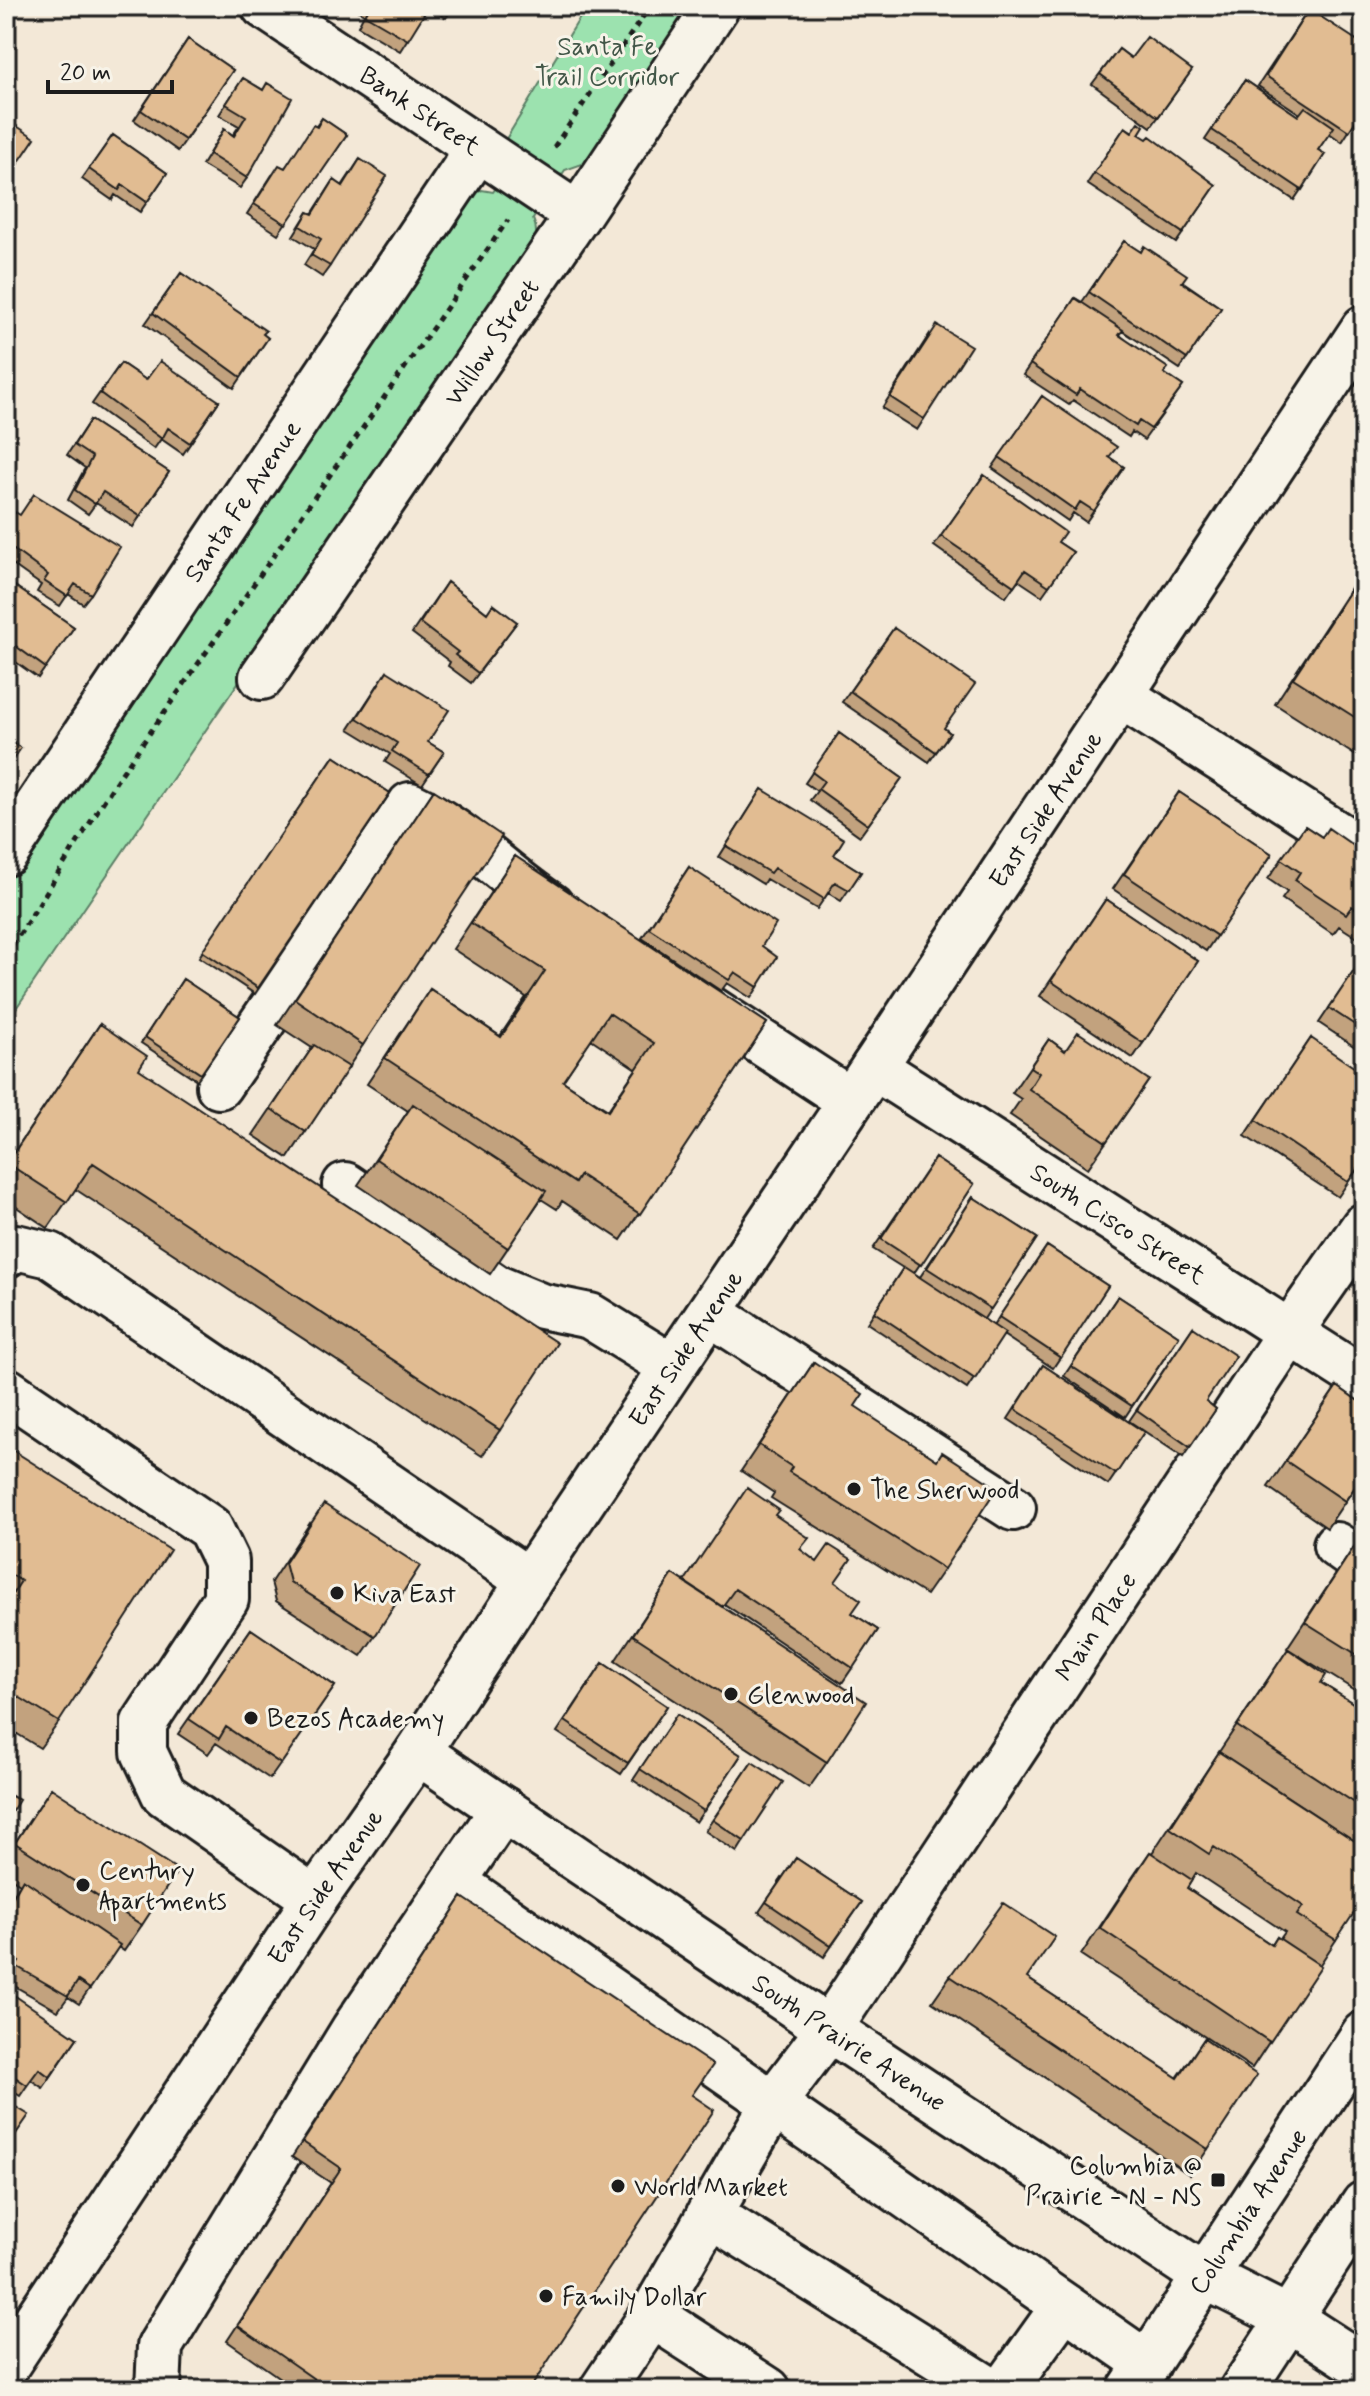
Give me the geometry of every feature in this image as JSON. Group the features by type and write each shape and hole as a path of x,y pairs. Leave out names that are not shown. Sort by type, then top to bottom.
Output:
{"street":[{"name":"Bank Street","path":"264,6 578,215"},
{"name":"Willow Street","path":"262,677 717,6"},
{"name":"Santa Fe Avenue","path":"6,853 478,149"},
{"name":"East Side Avenue","path":"6,2366 1364,328"},
{"path":"1120,695 1364,851"},
{"path":"219,1086 410,805 431,815 479,848 529,892 581,925"},
{"name":"South Cisco Street","path":"670,983 863,1084 1290,1332 1364,1380"},
{"path":"345,1185 495,1287 541,1306 590,1316 671,1366"},
{"name":"Main Place","path":"602,2390 652,2315 774,2102 829,2029 1290,1332 1364,1226"},
{"path":"6,1255 16,1247 50,1255 529,1581"},
{"path":"710,1313 1013,1508"},
{"path":"6,1390 210,1528 226,1561 226,1599 144,1723 144,1752 164,1794 315,1899"},
{"name":"South Prairie Avenue","path":"418,1752 829,2029 1206,2277 1290,2319 1364,2367"},
{"path":"158,2390 160,2346 354,2029 503,1809"},
{"path":"454,1882 1064,2306 1139,2377"},
{"name":"Columbia Avenue","path":"1139,2377 1364,2034"},
{"path":"1242,2390 1364,2204"},
{"path":"709,2214 990,2390"},
{"path":"1004,2390 1064,2306"},
{"path":"652,2315 768,2390"}],"path":[{"path":"549,154 650,6"},
{"path":"6,956 117,780 513,210"}],"green space":[{"name":"Santa Fe Trail Corridor","path":"587,6 698,6 591,161 565,170 533,219 536,235 527,259 6,1023 6,882 469,197 482,190 493,192 519,157 504,145 506,139"}],"building":[{"path":"370,6 429,6 408,40 365,15"},
{"path":"1309,9 1364,45 1364,92 1358,102 1364,108 1349,131 1266,76"},
{"path":"1147,37 1192,70 1158,117 1100,74 1119,49 1131,58"},
{"path":"188,39 233,70 185,140 141,110"},
{"path":"243,78 263,90 267,83 292,98 247,178 209,154 224,129 234,136 246,116 226,104"},
{"path":"1245,80 1298,116 1305,107 1334,127 1318,150 1325,154 1302,190 1212,130"},
{"path":"322,118 347,135 286,224 254,204 279,165 285,168 313,125 317,127"},
{"path":"6,119 35,138 6,181"},
{"path":"1139,122 1144,126 1139,134 1147,139 1150,136 1216,185 1183,233 1094,173 1125,127 1132,132"},
{"path":"113,135 167,173 147,202 122,185 119,190 89,169"},
{"path":"360,159 387,176 330,266 311,255 321,239 300,226 308,212 313,214 334,180 343,186"},
{"path":"1124,241 1141,252 1144,246 1187,275 1182,282 1221,308 1187,359 1089,292"},
{"path":"181,273 266,331 263,334 268,338 241,377 153,313"},
{"path":"1075,298 1123,330 1119,335 1168,368 1164,373 1183,386 1151,429 1139,421 1136,426 1080,389 1076,395 1030,364"},
{"path":"937,325 971,346 924,419 890,397"},
{"path":"160,361 219,401 190,443 168,428 162,439 100,393 121,363 146,380"},
{"path":"1042,396 1117,447 1109,457 1124,467 1094,511 1080,502 1075,510 999,457"},
{"path":"90,420 169,472 140,516 103,492 95,504 75,490 92,457 74,445"},
{"path":"984,475 1065,532 1058,542 1073,552 1049,586 1025,570 1014,586 941,536"},
{"path":"34,494 120,547 91,594 75,584 67,596 44,581 48,575 6,544 6,526 15,512 20,515"},
{"path":"1364,570 1364,723 1293,678"},
{"path":"6,580 74,627 46,668 6,639"},
{"path":"447,582 487,613 493,604 517,622 478,673 455,655 458,652 420,623"},
{"path":"894,628 975,684 944,728 950,733 936,752 850,691"},
{"path":"387,671 449,710 428,742 444,752 429,774 392,751 397,743 357,718"},
{"path":"839,733 902,778 868,825 818,789 824,781 812,772"},
{"path":"6,739 21,748 6,770"},
{"path":"334,756 390,793 258,988 202,951"},
{"path":"762,789 844,839 834,855 861,872 849,890 835,882 824,899 774,868 770,873 726,846"},
{"path":"434,790 502,836 363,1045 295,999"},
{"path":"1179,792 1272,854 1217,936 1124,874"},
{"path":"1305,826 1322,837 1328,828 1364,853 1364,914 1352,906 1346,914 1295,880 1300,872 1281,859"},
{"path":"515,856 767,1023 640,1214 580,1175 575,1183 385,1058 430,989 501,1037 545,971 471,923","holes":["609,1013 654,1043 608,1111 563,1081"]},
{"path":"689,867 776,924 762,946 777,957 758,987 735,972 729,980 649,928"},
{"path":"1106,899 1198,961 1143,1043 1051,981"},
{"path":"1364,956 1364,1031 1329,1008"},
{"path":"183,979 240,1017 201,1074 145,1037"},
{"path":"100,1024 147,1056 139,1069 557,1343 500,1430 93,1163 67,1202 7,1163"},
{"path":"1078,1032 1149,1080 1106,1142 1029,1089 1039,1073 1030,1067 1049,1039 1065,1051"},
{"path":"1311,1038 1364,1074 1364,1159 1348,1182 1256,1120"},
{"path":"314,1045 349,1067 306,1132 271,1109"},
{"path":"413,1104 546,1191 508,1248 376,1159"},
{"path":"935,1158 974,1184 921,1265 881,1239"},
{"path":"973,1197 1037,1238 991,1309 927,1268"},
{"path":"1047,1246 1108,1286 1061,1358 999,1317"},
{"path":"904,1267 1005,1333 975,1379 874,1312"},
{"path":"1118,1296 1179,1336 1132,1406 1071,1366"},
{"path":"1193,1327 1236,1356 1206,1401 1216,1409 1190,1447 1137,1410"},
{"name":"The Sherwood","path":"814,1362 863,1394 855,1406 937,1460 942,1452 997,1488 944,1569 789,1472 792,1467 759,1445"},
{"path":"1043,1365 1144,1432 1116,1474 1015,1409"},
{"path":"1337,1386 1364,1405 1364,1474 1345,1501 1286,1461"},
{"path":"6,1446 170,1550 59,1722 6,1689 6,1604 21,1581 6,1571"},
{"path":"747,1488 779,1510 775,1515 809,1538 800,1549 817,1562 829,1545 851,1559 835,1582 861,1600 852,1613 878,1630 853,1668 735,1589 722,1607 684,1582"},
{"name":"Kiva East","path":"324,1504 420,1566 375,1636 290,1582 285,1563"},
{"path":"1354,1547 1364,1554 1364,1659 1305,1622"},
{"path":"673,1574 866,1702 827,1762 633,1635"},
{"name":"Bezos Academy","path":"251,1629 335,1686 281,1764 226,1727 219,1739 189,1719"},
{"path":"1288,1649 1326,1675 1321,1683 1364,1710 1364,1809 1237,1726"},
{"path":"603,1663 667,1706 628,1763 565,1721"},
{"path":"677,1714 741,1755 704,1811 640,1769"},
{"path":"1219,1752 1364,1847 1364,1898 1336,1940 1297,1915 1303,1906 1214,1847 1209,1854 1170,1828"},
{"path":"752,1762 783,1782 744,1841 713,1820"},
{"path":"51,1788 178,1870 142,1925 15,1843"},
{"path":"6,1793 19,1800 6,1821"},
{"path":"1150,1852 1192,1880 1187,1888 1272,1945 1277,1937 1321,1966 1270,2042 1100,1928"},
{"path":"796,1858 862,1902 831,1946 766,1902"},
{"path":"23,1879 120,1945 90,1989 78,1981 68,1996 16,1966 19,1962 6,1953 6,1909"},
{"path":"462,1897 713,2065 692,2095 714,2110 529,2390 330,2390 238,2326 341,2168 303,2142"},
{"path":"1003,1903 1055,1937 1027,1978 1178,2078 1204,2039 1257,2075 1208,2149 950,1976"},
{"path":"11,1993 77,2038 50,2077 39,2069 27,2085 6,2071 6,2001"},
{"path":"6,2101 29,2115 6,2148"}],"place":[{"name":"The Sherwood","path":"854,1489"},
{"name":"Kiva East","path":"337,1593"},
{"name":"Glenwood","path":"731,1694"},
{"name":"Bezos Academy","path":"251,1718"},
{"name":"Century Apartments","path":"83,1885"},
{"name":"Columbia @ Prairie - N - NS","path":"1218,2180"},
{"name":"World Market","path":"618,2186"},
{"name":"Family Dollar","path":"546,2296"}]}
